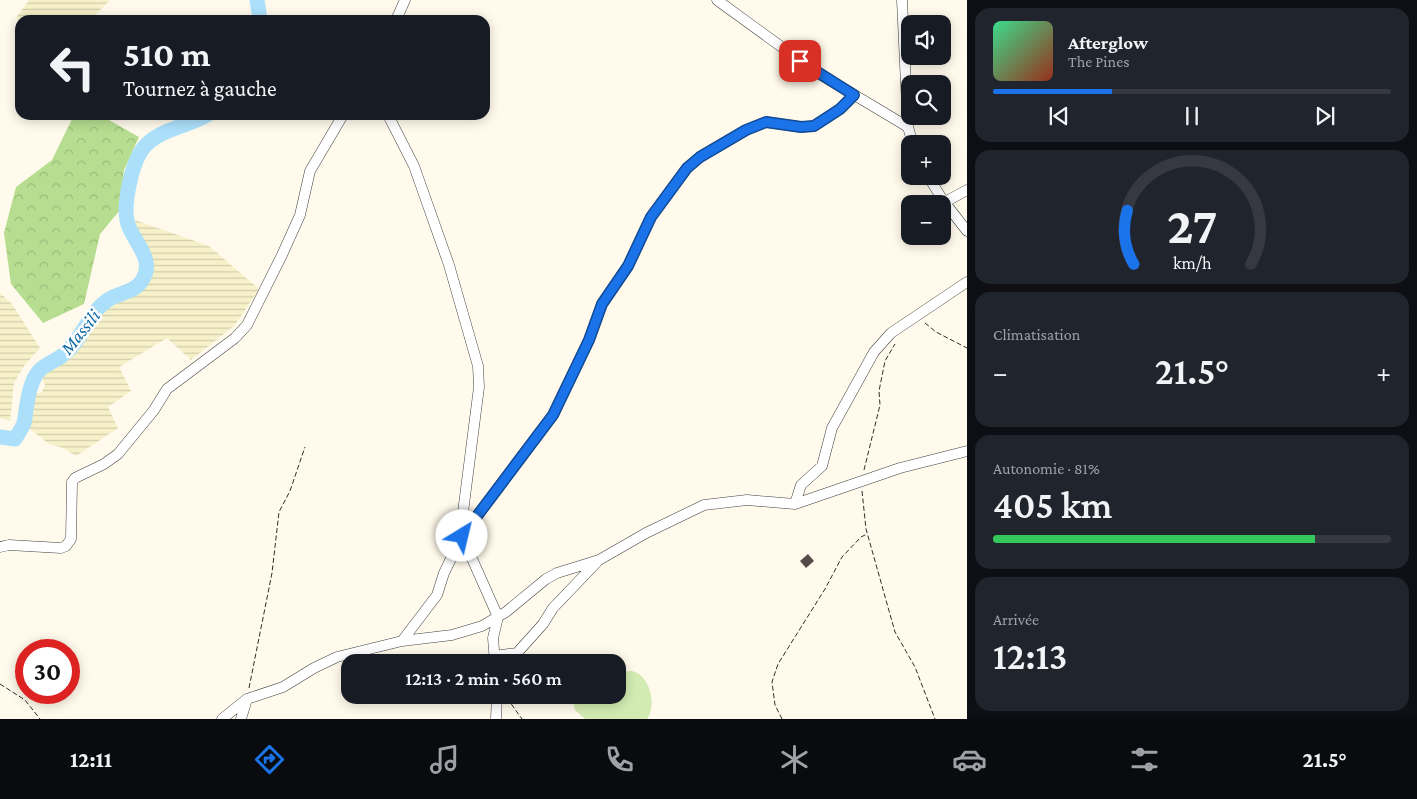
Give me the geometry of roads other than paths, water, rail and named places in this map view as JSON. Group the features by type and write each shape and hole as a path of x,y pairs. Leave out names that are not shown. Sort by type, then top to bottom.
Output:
{"street":[{"path":"398,15 405,0"},
{"path":"717,0 800,61 908,127"},
{"path":"902,0 908,127 910,135"},
{"path":"402,641 437,595 444,572 462,536 553,415 589,340 602,304 628,266 651,217 687,168 700,157 746,130 766,122 801,127 814,126 840,109 854,95"},
{"path":"0,547 9,545 61,548 66,546 71,539 72,482 74,478 112,459 154,410 167,389 242,332 272,276 300,215 310,171 340,120"},
{"path":"391,120 414,166 449,265 478,366 479,387 462,520 462,536 498,617 494,638 494,654"},
{"path":"951,199 967,190"},
{"path":"951,210 967,230"},
{"path":"795,504 801,485 822,466 832,428 874,352 891,333 967,282"},
{"path":"222,719 246,699 283,687 314,668 337,657 402,641 467,632 498,617 546,579 565,570 599,560 646,533 704,505 747,500 795,504 861,483 900,468 967,451"},
{"path":"513,654 517,653 543,624 553,608 599,560"},
{"path":"241,719 246,699"},
{"path":"496,719 497,704"}],"waterway":[{"name":"Massili","path":"257,0 259,15"},
{"name":"Massili","path":"0,437 15,439 20,431 24,423 28,396 38,372 70,349 96,311 103,304 111,298 137,287 143,279 146,272 145,259 127,219 127,197 132,172 141,152 152,140 167,131 197,120"}]}
